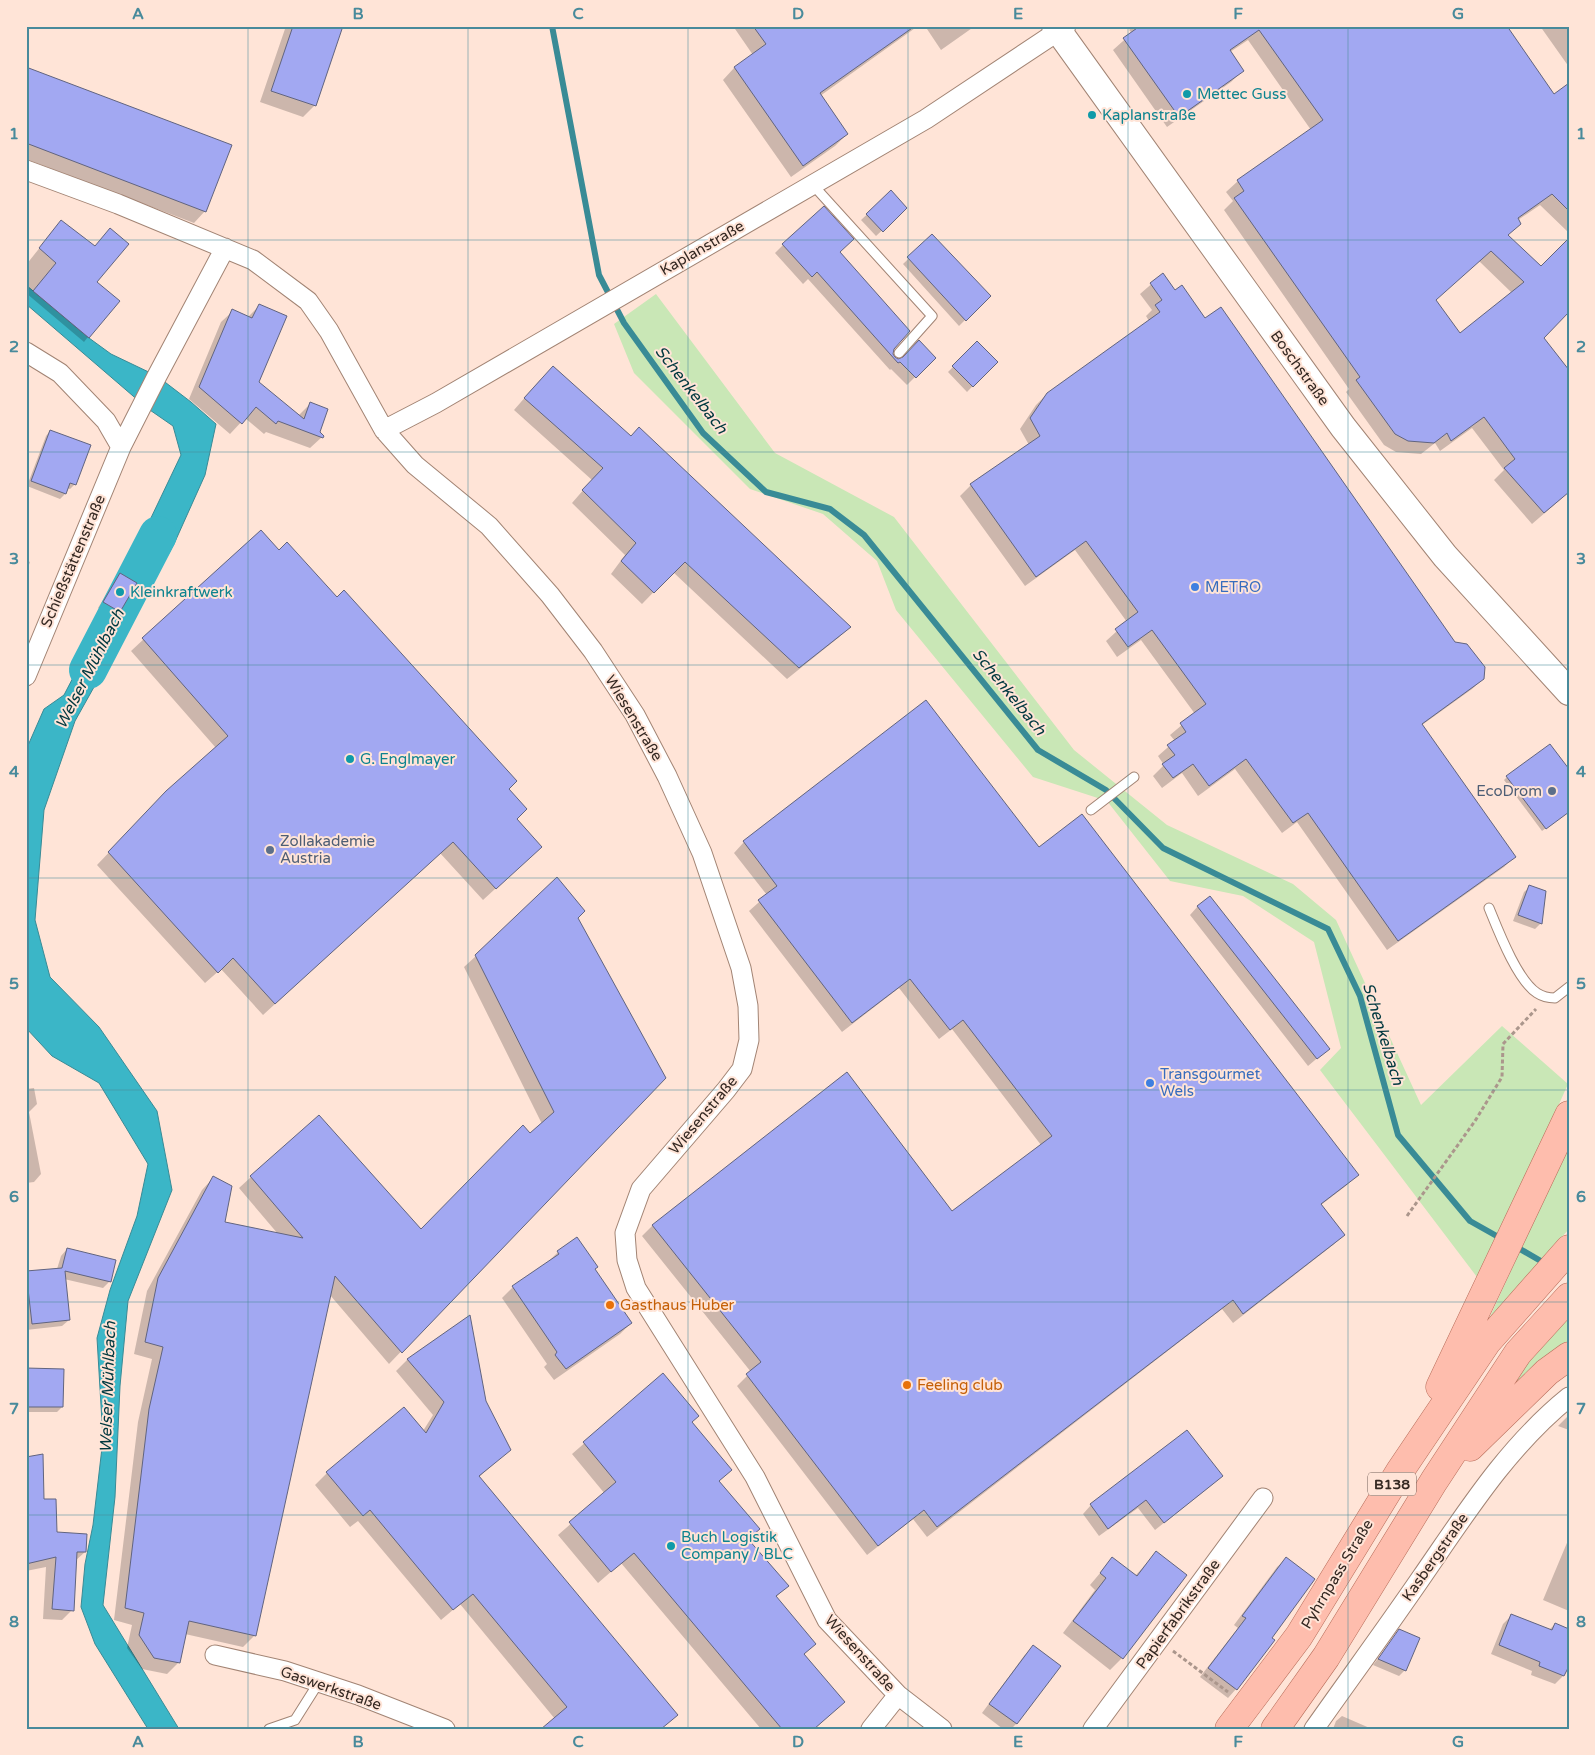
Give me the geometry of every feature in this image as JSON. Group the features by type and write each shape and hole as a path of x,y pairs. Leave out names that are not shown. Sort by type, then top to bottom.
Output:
{"main road":[{"name":"Boschstraße","path":"1060,28 1343,428 1446,556 1569,692"},
{"path":"1400,1471 1569,1115"},
{"name":"Pyhrnpass Straße","path":"1229,1729 1299,1636 1400,1471 1487,1342 1569,1249"},
{"name":"B138","path":"1274,1729 1326,1657 1434,1481 1518,1353 1569,1297"},
{"path":"1434,1481 1546,1372 1569,1356"}],"street":[{"name":"Kaplanstraße","path":"384,430 436,403 926,119 1060,28"},
{"path":"26,170 118,204 253,260 308,301 329,331 384,430"},
{"name":"Schießstättenstraße","path":"26,676 122,447 224,248"},
{"path":"26,352 60,373 106,422 122,447"},
{"name":"Wiesenstraße","path":"384,430 415,465 489,526 550,595 593,651 635,715 667,776 702,852 741,968 748,1006 749,1040 742,1069 641,1189 625,1233 627,1260 636,1288 755,1477 828,1620 898,1695 871,1729"},
{"name":"Kasbergstraße","path":"1314,1729 1412,1592 1491,1476 1548,1414 1569,1397"},
{"name":"Papierfabrikstraße","path":"1093,1729 1263,1498"},
{"name":"Gaswerkstraße","path":"215,1655 284,1671 319,1682 445,1729"},
{"path":"898,1695 942,1729"}],"lane":[{"path":"813,185 932,316 899,353"},
{"path":"1090,810 1134,777"},
{"path":"1489,908 1512,960 1535,992 1546,998 1556,998 1569,987"},
{"path":"269,1729 296,1720 319,1682"}],"path":[{"path":"1406,1216 1475,1121 1502,1077 1503,1044 1546,998"},
{"path":"1158,1641 1232,1695"}],"green space":[{"path":"656,294 775,453 894,517 1074,750 1167,825 1293,884 1336,920 1421,1105 1502,1026 1568,1084 1480,1281 1320,1070 1341,1048 1314,942 1243,896 1170,881 1107,801 1033,777 896,610 877,561 823,514 750,489 634,373 614,324"},
{"path":"1569,1144 1569,1229 1489,1319"},
{"path":"1569,1317 1569,1342 1518,1382 1514,1379"}],"water":[{"path":"26,285 89,338 111,354 157,376 216,424 205,475 174,544 75,721 44,810 35,920 50,977 99,1027 157,1111 172,1190 128,1301 120,1386 115,1497 103,1605 179,1729 148,1729 95,1644 81,1607 85,1564 93,1525 103,1439 97,1338 110,1290 137,1216 148,1164 99,1083 52,1056 26,1028 26,750 44,709 64,695 103,620 112,624 134,581 130,570 139,543 181,455 173,426 147,408 26,304"}],"building":[{"path":"293,26 343,26 316,106 271,91"},
{"path":"753,26 915,26 820,93 848,134 803,166 734,67 766,44"},
{"path":"1140,26 1507,26 1554,94 1569,83 1569,211 1552,194 1518,218 1521,224 1508,235 1541,266 1569,238 1569,312 1544,338 1569,370 1569,492 1544,513 1504,468 1515,459 1484,417 1451,441 1447,433 1434,443 1408,441 1395,434 1356,380 1360,377 1234,198 1244,191 1237,180 1323,120 1259,30 1230,50 1244,71 1179,117 1123,38","holes":["1491,251 1524,282 1460,333 1436,300"]},
{"path":"26,67 232,145 206,212 26,143"},
{"path":"891,190 907,208 883,232 866,214"},
{"path":"824,206 854,239 840,252 910,331 894,349 893,354 895,357 898,359 903,357 919,340 936,358 916,378 900,362 898,363 817,272 812,277 782,244"},
{"path":"61,220 95,246 110,228 129,244 97,282 120,301 89,338 33,291 56,263 39,248"},
{"path":"932,234 991,296 966,321 907,257"},
{"path":"1163,273 1175,290 1182,285 1205,318 1221,307 1455,642 1467,644 1485,667 1484,679 1422,724 1516,857 1398,941 1308,813 1293,823 1246,759 1209,786 1193,764 1173,778 1162,764 1175,755 1167,745 1186,732 1180,723 1206,704 1152,630 1128,647 1115,629 1138,612 1086,541 1036,577 970,484 1040,436 1030,418 1047,393 1160,312 1155,305 1162,300 1150,283"},
{"path":"259,304 287,316 259,382 304,419 310,402 328,409 320,432 324,436 323,438 278,421 276,424 256,407 242,424 199,387 232,309 252,318"},
{"path":"977,341 998,362 973,387 952,366"},
{"path":"553,366 631,436 639,427 851,627 799,668 685,562 654,593 621,561 636,543 582,490 603,468 524,398"},
{"path":"50,430 91,445 76,485 70,483 66,494 31,481"},
{"name":"G. Englmayer","path":"261,530 279,550 287,542 337,597 344,590 517,781 509,789 527,809 517,819 542,847 496,889 453,842 275,1004 233,958 218,973 108,852 166,791 228,736 142,638"},
{"name":"Kleinkraftwerk","path":"120,573 137,583 120,612 103,602"},
{"name":"Transgourmet Wels","path":"926,700 1039,847 1082,814 1359,1175 1321,1204 1345,1235 1243,1314 1233,1300 937,1527 924,1510 878,1546 746,1374 761,1362 652,1225 847,1072 952,1211 1052,1136 963,1020 950,1030 910,979 852,1023 758,900 777,886 743,841"},
{"name":"EcoDrom","path":"1550,744 1569,769 1569,812 1546,829 1506,776"},
{"path":"557,877 585,911 578,918 666,1078 402,1353 335,1276 256,1636 189,1621 180,1663 154,1658 139,1635 144,1613 125,1608 149,1409 163,1347 145,1342 158,1278 213,1176 232,1186 225,1222 303,1238 250,1176 319,1115 421,1229 523,1125 530,1133 554,1112 475,955"},
{"path":"1529,885 1546,891 1542,924 1518,915"},
{"path":"1210,896 1330,1049 1317,1059 1197,906"},
{"path":"577,1237 598,1267 595,1269 632,1323 566,1369 555,1355 557,1352 512,1286 559,1254 557,1251"},
{"path":"67,1248 116,1260 111,1282 65,1271 70,1320 32,1324 26,1271 62,1268"},
{"path":"470,1315 486,1401 511,1450 479,1476 678,1715 661,1729 541,1729 567,1707 473,1594 453,1610 370,1510 363,1516 326,1472 404,1407 426,1433 444,1402 407,1359"},
{"path":"26,1368 64,1369 63,1407 26,1407"},
{"name":"Buch Logistik Company / BLC","path":"663,1373 699,1416 692,1422 732,1470 719,1481 760,1529 748,1539 789,1586 776,1596 816,1644 804,1654 845,1702 814,1729 782,1729 634,1553 611,1572 569,1522 616,1482 583,1442"},
{"path":"1187,1430 1223,1476 1164,1523 1146,1500 1108,1529 1090,1504"},
{"path":"43,1454 44,1499 56,1499 57,1532 87,1534 86,1552 77,1552 74,1611 52,1609 56,1557 26,1564 26,1457"},
{"path":"1156,1551 1187,1575 1123,1659 1073,1621 1106,1578 1100,1573 1112,1557 1137,1576"},
{"path":"1286,1557 1315,1579 1272,1638 1275,1640 1237,1690 1208,1668 1246,1618 1242,1616"},
{"path":"1511,1614 1552,1630 1555,1623 1569,1629 1569,1666 1564,1676 1539,1666 1540,1662 1499,1645"},
{"path":"1399,1629 1420,1638 1406,1671 1378,1659"},
{"path":"1033,1645 1061,1666 1017,1724 989,1704"}],"waterway":[{"name":"Schenkelbach","path":"552,26 599,275 624,323 703,433 766,492 830,509 864,535 1038,750 1106,790 1163,848 1328,929 1360,996 1398,1135 1470,1221 1502,1239"},
{"name":"Welser Mühlbach","path":"88,670 158,535"},
{"name":"Schenkelbach","path":"1513,1245 1546,1264"}],"place":[{"name":"Mettec Guss","path":"1187,94"},
{"name":"Kaplanstraße","path":"1092,115"},
{"name":"METRO","path":"1195,587"},
{"name":"Kleinkraftwerk","path":"120,592"},
{"name":"G. Englmayer","path":"350,759"},
{"name":"EcoDrom","path":"1552,791"},
{"name":"Zollakademie Austria","path":"270,850"},
{"name":"Transgourmet Wels","path":"1150,1083"},
{"name":"Gasthaus Huber","path":"610,1305"},
{"name":"Feeling club","path":"907,1385"},
{"name":"Buch Logistik Company / BLC","path":"671,1546"}]}
